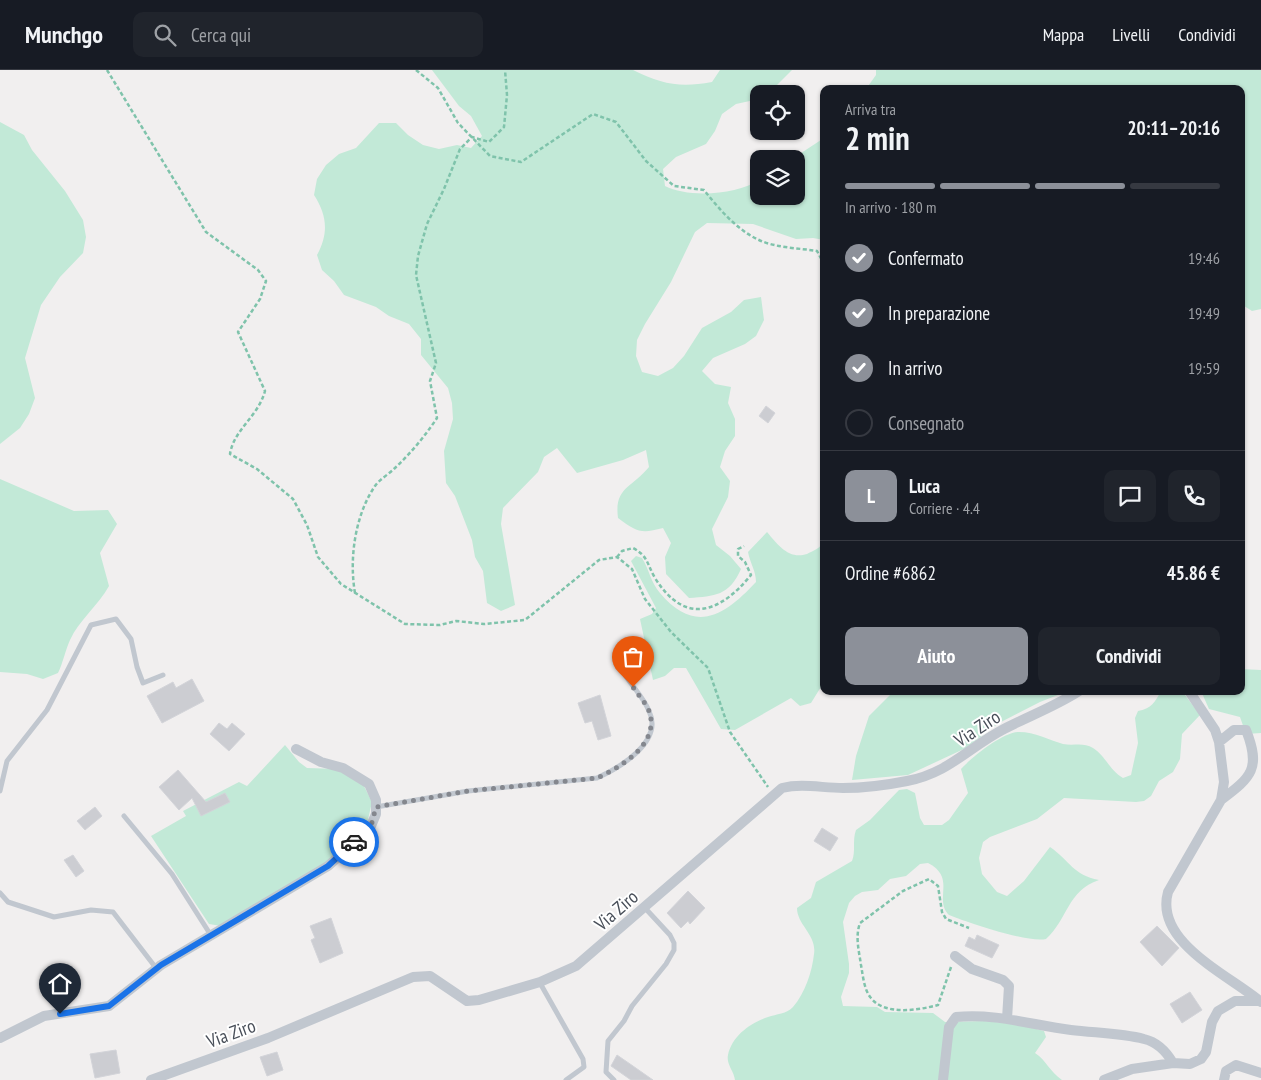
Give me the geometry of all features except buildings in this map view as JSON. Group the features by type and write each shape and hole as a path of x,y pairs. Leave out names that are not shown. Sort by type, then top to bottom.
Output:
{"street":[{"name":"Via Ziro","path":"151,1080 268,1038 413,977 430,976 467,1001 480,1000 540,982 576,966 782,788 794,785 844,788 909,780 931,773 958,761 1004,730 1071,695"},
{"path":"1192,695 1215,730 1220,742 1224,766 1221,800"},
{"path":"1220,742 1234,730 1246,730 1255,750 1253,766 1242,784 1221,800 1168,892 1164,905 1167,917 1173,928 1193,951 1208,965 1260,1002"},
{"path":"0,1038 44,1016 109,1006 157,969 328,866 371,826 376,800 368,784 360,777 296,749"},
{"path":"955,956 972,969 1003,980 1008,986 1007,1019"},
{"path":"1235,1002 1237,984"},
{"path":"1104,1080 1132,1069 1173,1062 1190,1064 1201,1059 1206,1052 1218,1011 1235,1002 1260,1002"},
{"path":"944,1080 949,1027 956,1017 1007,1019 1144,1039 1160,1046 1173,1062"},
{"path":"1224,1080 1226,1071 1236,1065 1261,1073"}],"lane":[{"path":"0,791 7,761 47,710 91,624 116,619 131,639 137,667 143,683 163,675"},
{"path":"376,807 468,791 597,778 610,772 640,750 649,735 652,723 650,712 625,675"},
{"path":"124,816 172,874 212,937"},
{"path":"0,893 8,902 54,917 92,910 114,912 157,969"},
{"path":"614,1080 606,1072 608,1041 624,1021 632,1006 666,964 674,950 674,943 670,935 645,908"},
{"path":"540,982 583,1059 584,1067 566,1080"}],"path":[{"path":"107,70 206,232 258,270 266,281 260,299 238,332 265,391 261,406 232,440 230,454 257,469 293,499 307,525 318,557 341,584 405,624 440,625 456,621 484,624 525,620 599,560 617,557 622,552 632,548 643,553 666,593 675,601 692,610 715,606 737,593 751,576 745,562 738,556 738,549 744,546"},
{"path":"416,70 438,88 458,123 490,156 521,162 593,114 616,122 646,161 674,186 704,190 723,214 759,240 785,247 817,251 820,257"},
{"path":"472,137 490,142 504,127 507,95 505,70"},
{"path":"355,593 353,560 360,512 376,485 396,468 426,436 437,418 430,381 436,363 416,274 418,256 427,224 444,190 460,149 472,137"},
{"path":"617,557 632,569 645,599 671,632 708,668 730,732 773,795"},
{"path":"955,956 938,1005 925,1008 888,1008 870,998 864,983 857,943 857,930 860,923 866,917 903,891 922,880 929,879 938,886 942,912 946,919 969,928"}],"green space":[{"path":"432,70 633,70 662,82 690,85 712,82 720,70 792,70 777,85 750,85 750,101 736,104 722,114 715,131 706,144 676,157 663,169 665,186 686,192 712,193 726,192 750,185 750,205 805,205 805,150 820,141 820,239 796,239 753,224 707,223 695,232 671,282 637,340 636,356 642,372 658,376 673,368 684,356 702,328 731,312 744,300 761,297 764,320 756,336 745,344 713,358 702,371 715,384 731,387 728,403 735,419 735,436 725,451 720,467 730,481 728,497 712,529 716,545 730,556 741,569 726,590 714,595 689,598 666,574 665,557 671,543 663,528 639,531 618,518 617,508 622,494 649,467 646,450 623,460 577,473 557,448 544,457 538,472 503,508 501,524 515,605 501,611 487,603 483,571 475,557 472,540 455,496 446,483 444,451 453,419 452,403 448,388 421,355 421,339 409,324 389,316 376,307 344,295 334,281 322,270 317,255 325,232 325,224 322,210 314,195 317,179 326,165 339,154 356,148 379,123 396,123 408,135 423,145 439,149 457,145 471,148 482,136 471,116 459,106"},
{"path":"876,70 1261,70 1261,309 1252,311 1245,307 1245,85 869,85 876,75"},
{"path":"0,122 24,135 32,150 65,191 83,220 86,237 83,253 60,277 41,305 25,358 35,398 29,414 20,428 0,444"},
{"path":"0,479 74,511 108,510 117,524 100,553 109,586 74,633 58,673 43,679 27,674 0,672"},
{"path":"767,532 784,550 795,555 807,554 820,546 820,688 811,703 800,706 791,698 735,730 721,729 686,668 674,668 665,676 653,680 640,619 652,614 656,608 631,561 636,556 642,558 660,593 673,606 686,614 698,617 710,616 722,611 756,582 748,552"},
{"path":"1245,669 1261,670 1261,733 1246,734 1240,717 1209,709 1203,695 1245,695"},
{"path":"890,695 1058,695 999,723 966,748 908,775 852,780 856,756 869,716"},
{"path":"1159,695 1185,695 1200,715 1182,734 1180,759 1173,772 1159,781 1151,796 1144,801 1136,802 1064,798 1037,819 990,837 983,842 979,858 982,874 997,892 1007,896 1024,881 1050,847 1077,871 1090,878 1099,880 1080,891 1046,939 1013,935 949,915 943,902 941,875 937,869 928,863 920,864 906,876 890,879 878,890 862,892 855,896 849,903 843,922 849,973 841,997 843,1006 877,1007 885,1012 933,1013 945,1022 984,1021 1017,1024 1044,1031 1046,1037 1035,1053 1062,1080 735,1080 728,1058 733,1042 743,1031 755,1023 791,1009 801,995 810,975 814,954 813,941 800,920 797,908 811,898 816,882 852,861 856,830 870,820 899,790 907,789 915,793 920,818 924,825 942,825 949,820 968,793 961,769 972,758 997,741 1012,733 1019,732 1036,735 1063,744 1090,746 1123,778 1131,775 1138,743 1135,718 1138,711 1146,709"},
{"path":"285,745 299,762 307,768 338,769 364,786 372,802 367,824 327,862 221,926 209,924 151,836 186,816 183,811 239,782 247,786"}],"way so far":[{"path":"354,842 371,826 376,814 376,807 468,791 597,778 610,772 640,750 649,735 652,723 650,712 633,687"}],"route":[{"path":"60,1014 109,1006 161,965 227,928 328,866 354,842"}]}
